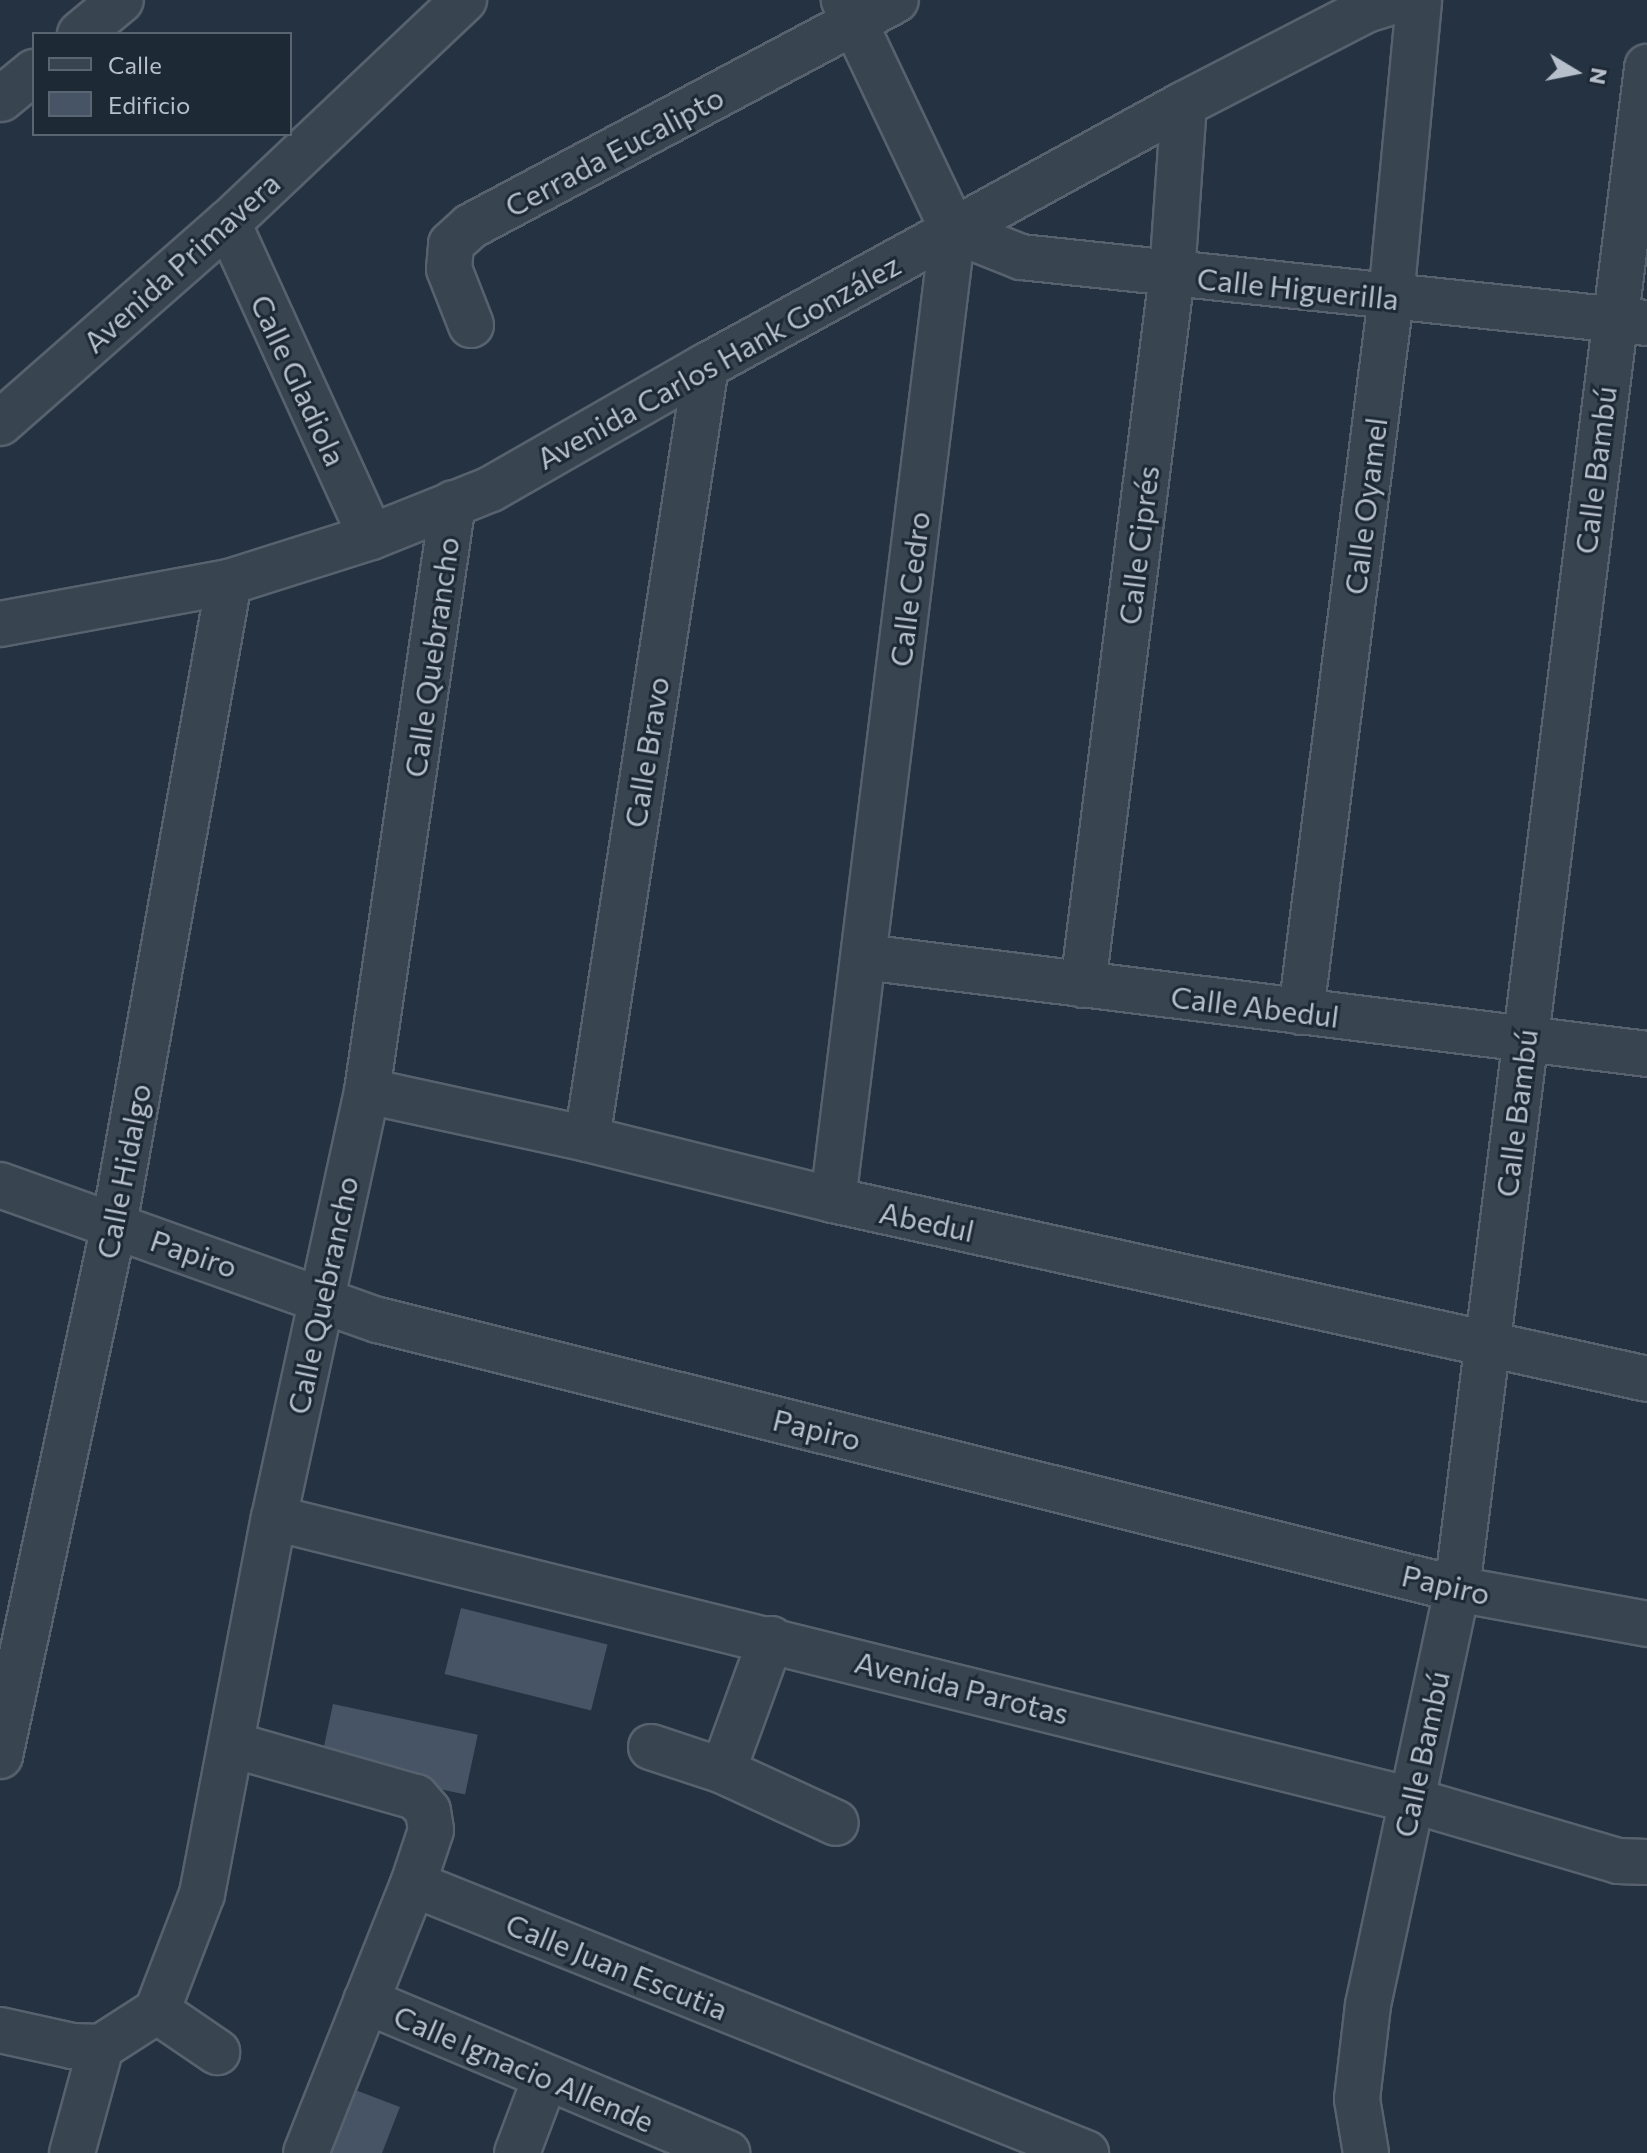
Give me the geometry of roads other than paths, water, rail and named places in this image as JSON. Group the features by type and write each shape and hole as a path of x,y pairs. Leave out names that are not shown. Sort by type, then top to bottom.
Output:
{"street":[{"path":"82,32 121,0"},
{"name":"Avenida Primavera","path":"0,423 228,223 464,0"},
{"name":"Cerrada Eucalipto","path":"471,325 449,269 451,244 471,226 850,12 896,0"},
{"name":"Avenida Carlos Hank González","path":"0,626 229,582 371,537 491,489 706,366 1184,104 1366,10 1398,0"},
{"name":"Calle Oyamel","path":"1301,1012 1391,298 1419,0"},
{"path":"850,12 953,230"},
{"name":"Calle Bambú","path":"1366,2153 1357,2099 1368,2005 1457,1589 1525,1041 1630,321 1647,67"},
{"path":"1,99 32,74"},
{"name":"Calle Ciprés","path":"1083,985 1172,275 1184,104"},
{"name":"Calle Gladiola","path":"228,223 371,537"},
{"name":"Calle Higuerilla","path":"953,230 1021,257 1630,321"},
{"name":"Calle Cedro","path":"833,1200 953,230"},
{"name":"Calle Bravo","path":"587,1139 706,366"},
{"name":"Calle Quebrancho","path":"157,2011 202,1894 233,1745 274,1518 367,1091 453,503"},
{"name":"Calle Hidalgo","path":"0,1756 114,1225 229,582"},
{"name":"Calle Abedul","path":"864,957 1647,1054"},
{"name":"Abedul","path":"367,1091 587,1139 833,1200 1647,1379"},
{"name":"Papiro","path":"0,1185 378,1320 1457,1589 1647,1624"},
{"name":"Avenida Parotas","path":"274,1518 1411,1800 1618,1861 1647,1862"},
{"path":"723,1771 771,1639"},
{"path":"233,1745 416,1797 428,1811 431,1830 413,1884 306,2153"},
{"path":"651,1747 723,1771 836,1823"},
{"name":"Calle Juan Escutia","path":"413,1884 1086,2153"},
{"name":"Calle Ignacio Allende","path":"366,2001 545,2079 727,2153"},
{"path":"0,2030 72,2046 101,2047 157,2011 217,2052"},
{"path":"72,2153 101,2047"},
{"path":"517,2153 545,2079"}]}
